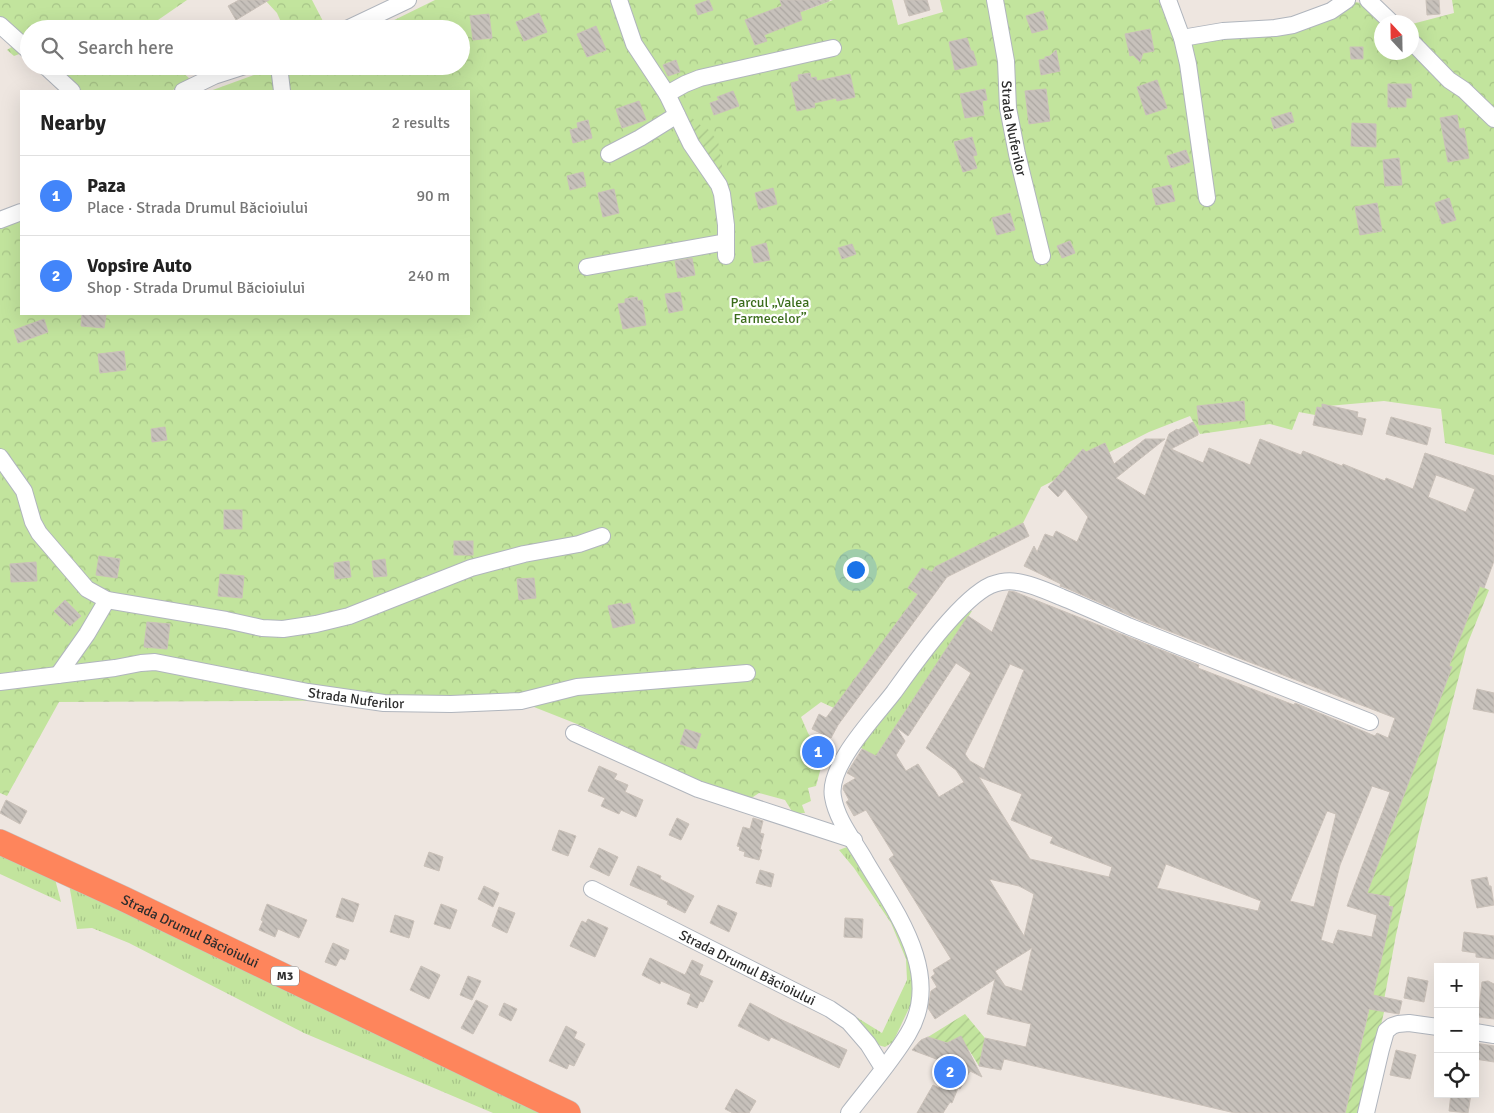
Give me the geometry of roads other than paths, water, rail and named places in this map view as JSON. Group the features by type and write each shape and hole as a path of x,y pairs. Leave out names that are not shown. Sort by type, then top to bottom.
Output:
{"highway":[{"name":"Strada Drumul Băcioiului","path":"0,842 124,899 568,1113"}],"street":[{"path":"366,20 408,0"},
{"path":"587,268 726,249 722,194 719,185 691,144 667,94 634,44 619,0"},
{"name":"Strada Nuferilor","path":"996,0 1006,61 1008,108 1017,154 1042,256"},
{"path":"1168,0 1182,38 1192,89 1207,198"},
{"path":"1182,38 1223,31 1275,28 1293,24 1331,11 1347,0"},
{"path":"1368,0 1384,15"},
{"path":"0,24 20,43"},
{"path":"667,94 684,84 700,78 833,48"},
{"path":"1419,49 1449,80 1464,90 1494,119"},
{"path":"55,75 71,90"},
{"path":"186,90 217,75"},
{"path":"280,75 282,90"},
{"path":"609,154 640,138 677,115"},
{"path":"0,220 20,212"},
{"path":"0,457 24,491 33,522 39,533 87,589 107,600 262,628 283,629 349,616 471,568 524,554 579,544 602,536"},
{"path":"849,1113 909,1032 920,1005 919,966 902,922 841,820 833,800 832,789 843,758 949,622 975,595 992,585 1004,581 1017,582 1047,591 1128,626 1370,722"},
{"path":"58,675 87,634 107,600"},
{"name":"Strada Nuferilor","path":"0,682 154,662 298,690 384,703 451,704 521,701 577,687 747,674"},
{"path":"574,733 698,789 854,840"},
{"name":"Strada Drumul Băcioiului","path":"592,889 830,1009 849,1022 868,1044 884,1068"},
{"path":"1366,1113 1386,1031 1398,1024 1409,1023 1434,1026"},
{"path":"1479,1033 1494,1035"}],"place":[{"name":"Paza","path":"818,752"},
{"name":"Vopsire Auto","path":"950,1072"}],"park label":[{"name":"Parcul „Valea Farmecelor”","path":"770,310"}]}
